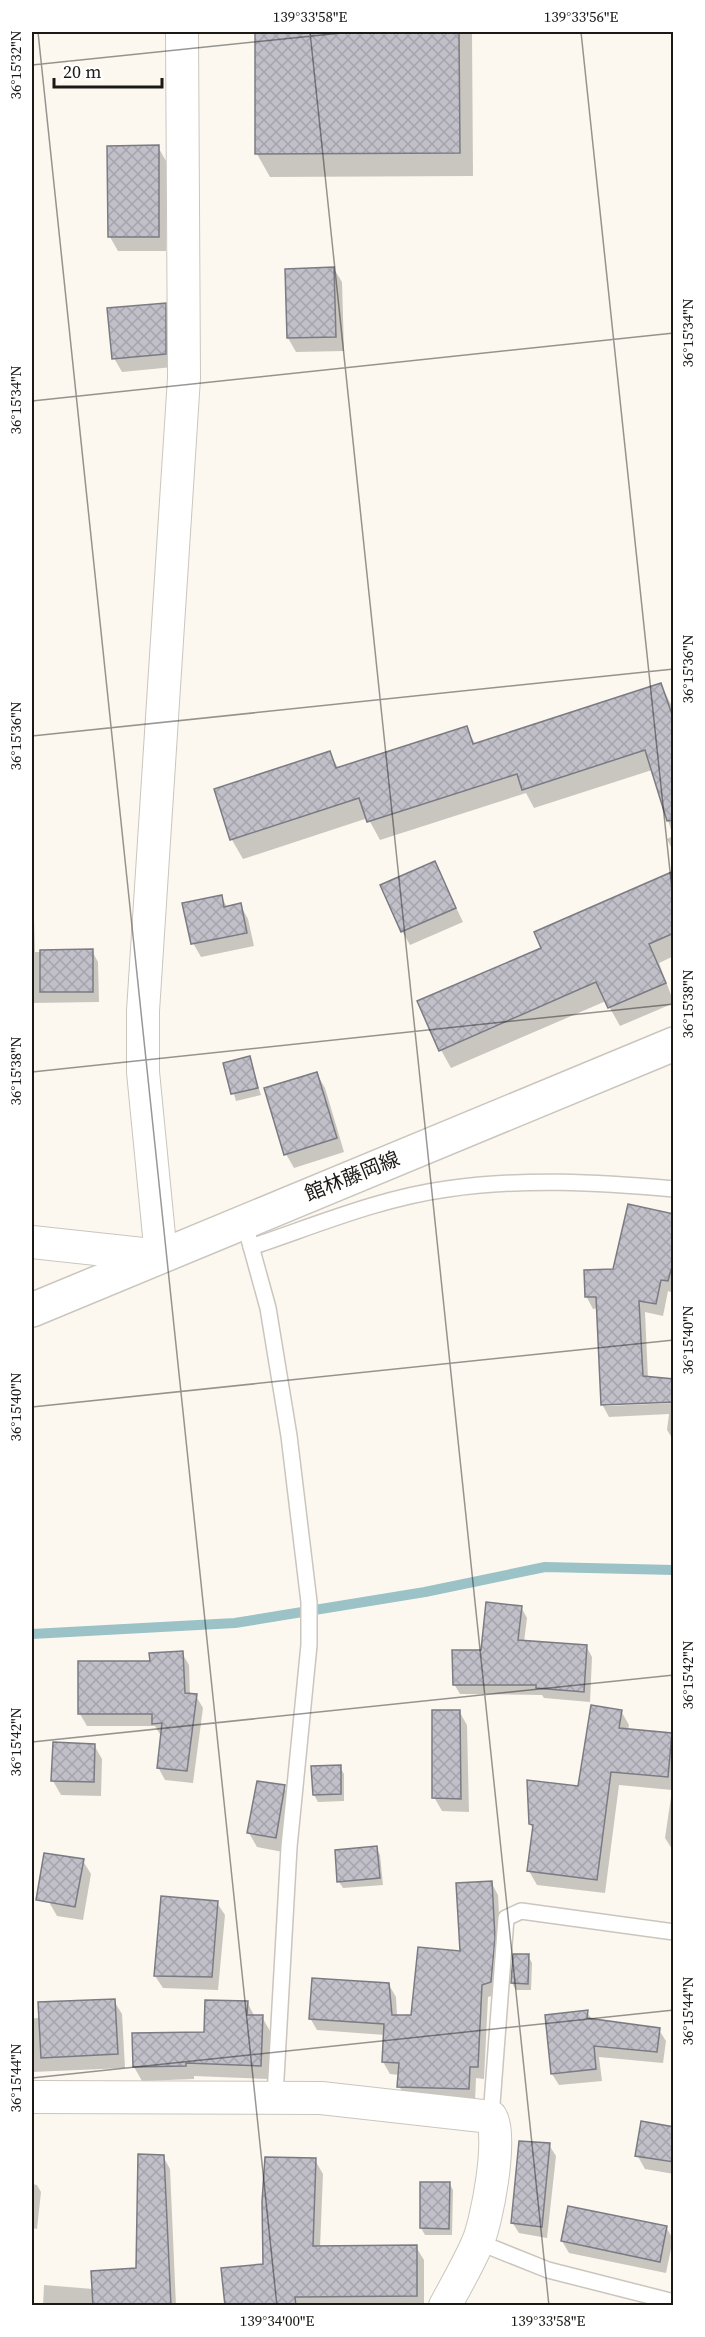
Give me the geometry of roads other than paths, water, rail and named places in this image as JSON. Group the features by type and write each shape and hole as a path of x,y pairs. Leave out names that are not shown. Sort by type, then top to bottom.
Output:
{"main road":[{"name":"館林藤岡線","path":"32,1310 161,1256 247,1234 674,1044"}],"street":[{"path":"32,1242 161,1256 143,1072 143,1011 184,378 182,32"},
{"path":"32,2097 275,2096 343,2100 491,2117 495,2124 496,2134 493,2175 478,2242 445,2306"}],"lane":[{"path":"275,2096 289,1847 309,1645 309,1602 289,1436 270,1319 247,1234 444,1189 517,1181 580,1181 674,1189"},
{"path":"491,2117 506,1918 521,1911 674,1932"},
{"path":"478,2242 548,2271 674,2302"}],"waterway":[{"path":"32,1634 235,1623 425,1592 545,1567 674,1570"}]}
